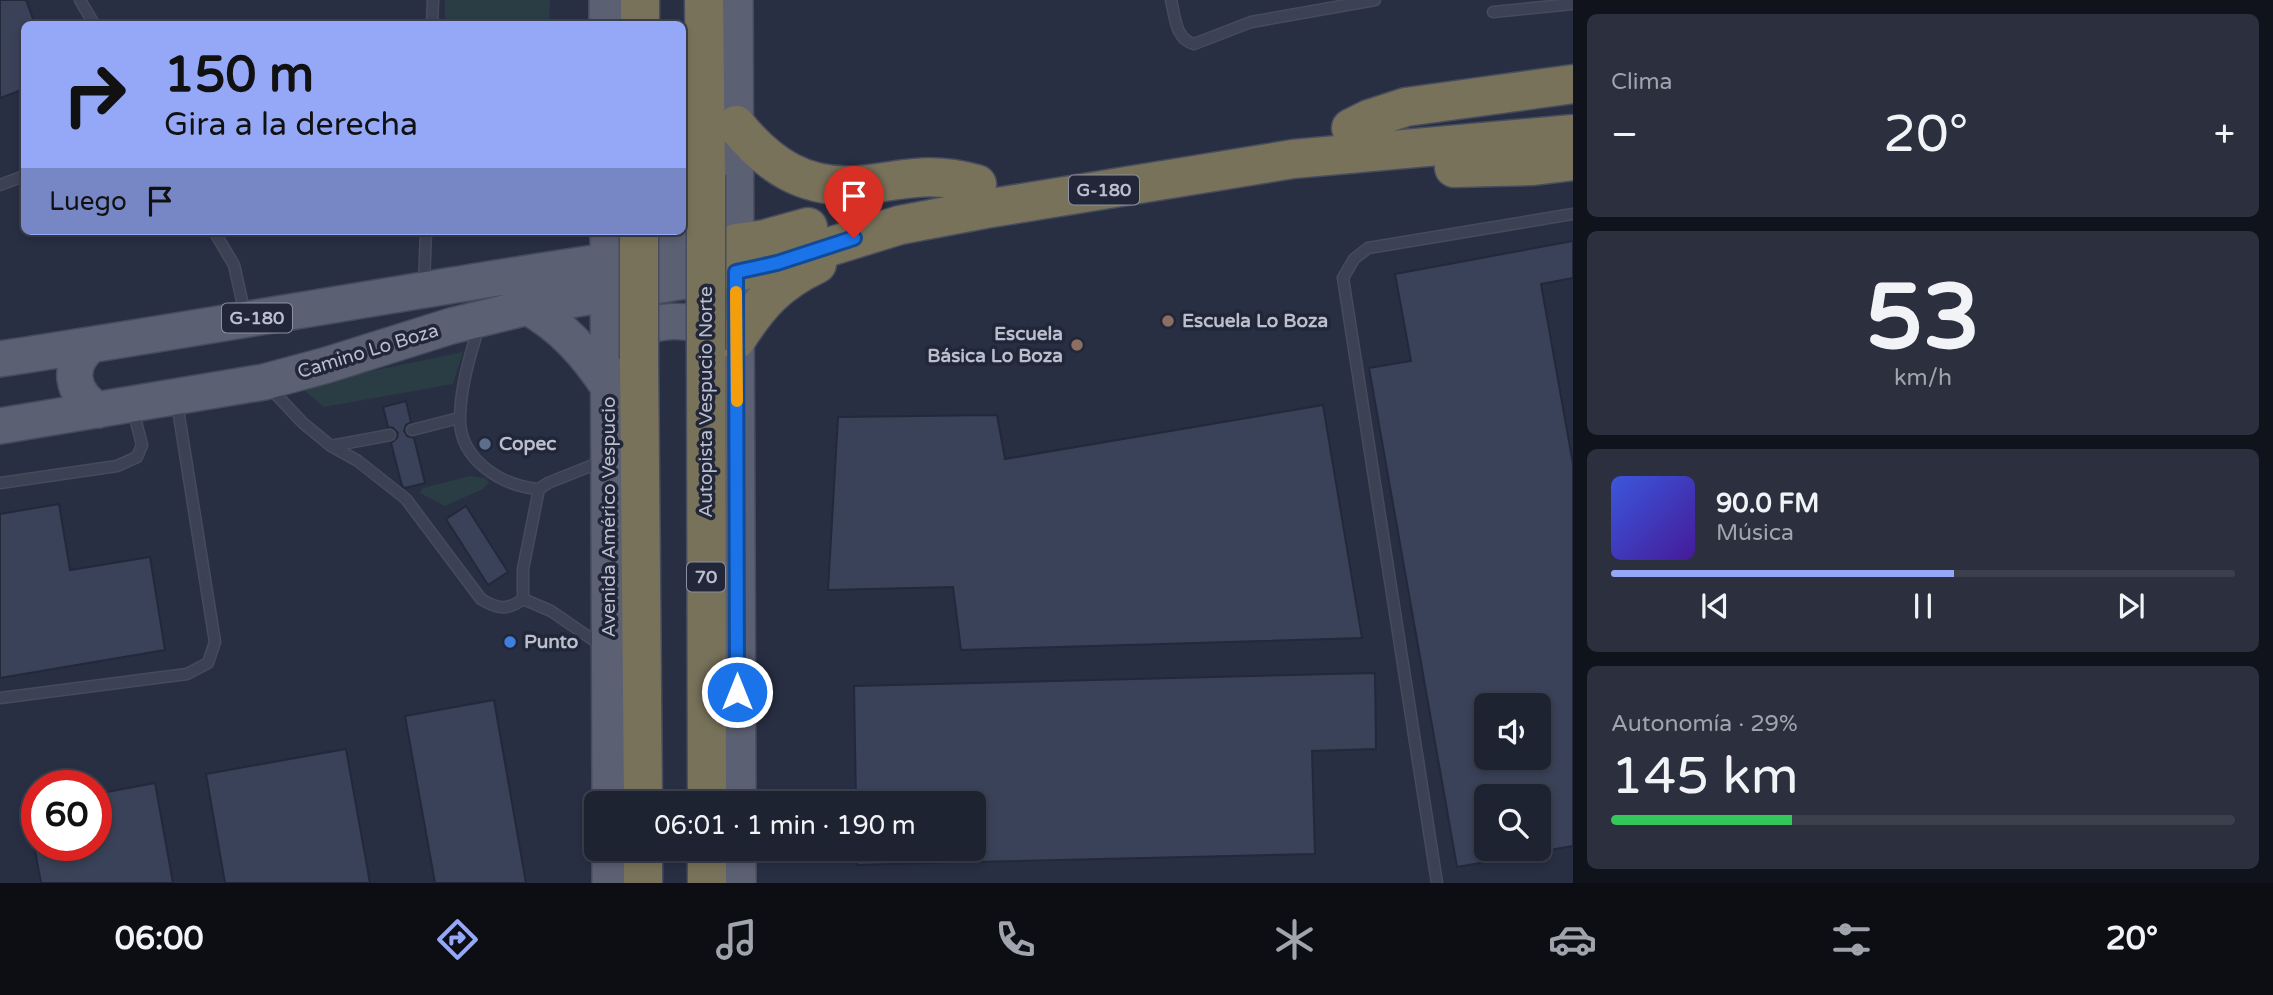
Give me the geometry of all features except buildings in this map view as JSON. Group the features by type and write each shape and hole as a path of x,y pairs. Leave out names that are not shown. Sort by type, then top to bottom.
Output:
{"highway":[{"path":"640,0 640,21"},
{"name":"Autopista Vespucio Norte","path":"704,0 721,185 721,345 707,791"},
{"path":"1342,141 1369,119 1406,107 1573,84"},
{"path":"1342,141 1443,122 1573,110"},
{"path":"736,125 763,156 806,180 823,184 859,185 918,176 939,176 976,184"},
{"path":"1342,141 1573,134"},
{"path":"1342,141 1475,169 1573,161"},
{"name":"G-180","path":"736,257 765,239 921,193 1219,145 1342,141"},
{"name":"G-180","path":"736,257 777,263 876,231 921,220 1254,165 1342,141"},
{"path":"721,345 767,296 783,283 844,252 876,231"},
{"path":"639,235 624,353 642,791"},
{"path":"643,861 643,883"},
{"path":"707,861 707,883"}],"main road":[{"path":"607,0 607,21"},
{"path":"686,215 706,210 721,185 736,125 735,0"},
{"path":"721,185 736,257 721,345 738,791"},
{"name":"Camino Lo Boza","path":"0,359 608,261 736,257"},
{"name":"Camino Lo Boza","path":"0,426 264,382 327,365 481,318 528,307 608,261"},
{"name":"Avenida Américo Vespucio","path":"608,261 624,353 608,386 610,791"},
{"path":"528,307 545,317 571,339 585,353 608,386"},
{"path":"624,353 636,330 659,323 702,323 721,345"},
{"path":"91,345 77,360 74,380 80,396 115,407"},
{"path":"610,861 610,883"},
{"path":"738,861 738,883"}],"lane":[{"path":"80,0 92,21"},
{"path":"432,21 433,0"},
{"path":"1171,0 1180,35 1188,43 1194,44 1251,22 1375,0"},
{"path":"1493,12 1573,5"},
{"path":"0,185 21,177"},
{"path":"1437,883 1343,278 1354,259 1368,248 1573,214"},
{"path":"216,235 234,265 246,320"},
{"path":"424,291 426,235"},
{"path":"481,318 469,358 459,418 467,444 483,467 495,477 509,484 539,489"},
{"path":"264,382 303,423 406,499 481,599 504,609 523,599"},
{"path":"0,698 187,674 208,663 215,642 176,396"},
{"path":"0,483 117,466 137,457 142,445 115,407"},
{"path":"412,430 459,418"},
{"path":"331,446 390,435"},
{"path":"523,599 523,569 539,489 548,482 609,459"},
{"path":"523,599 551,611 609,651"}],"shaded area":[{"path":"445,0 550,0 549,21 445,21"},
{"path":"463,352 453,384 324,407 299,386"},
{"path":"470,476 485,478 489,483 483,489 445,506 420,493 423,488"}],"slow traffic":[{"path":"736,292 737,401"}],"place":[{"name":"Escuela Lo Boza","path":"1168,321"},
{"name":"Escuela Básica Lo Boza","path":"1077,345"},
{"name":"Copec","path":"485,444"},
{"name":"Punto","path":"510,642"}],"route":[{"path":"737,692 736,272 777,263 854,238"}]}
